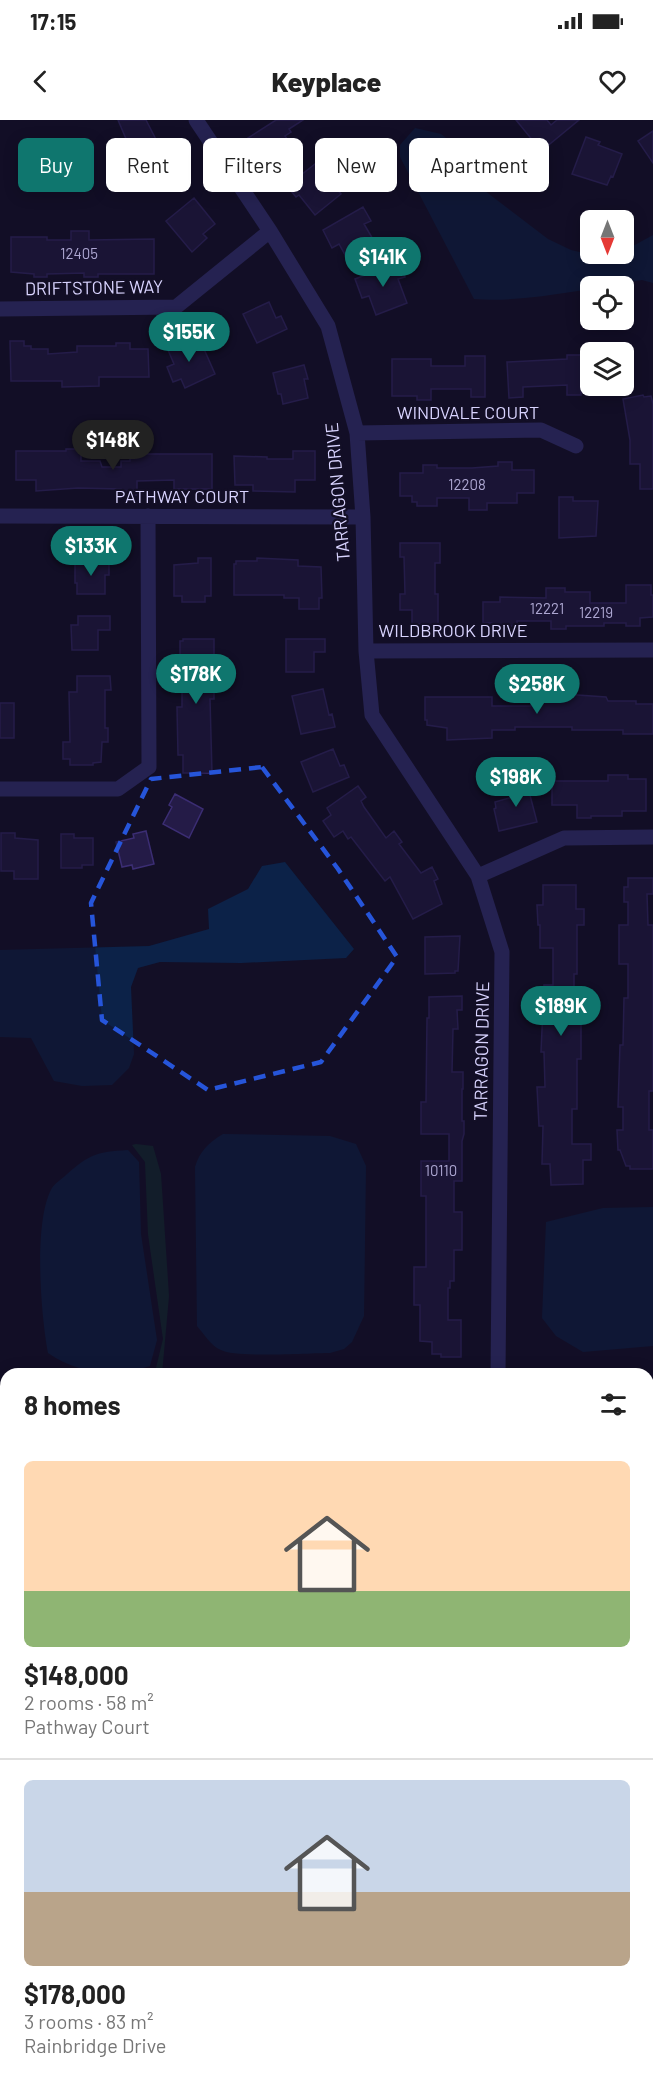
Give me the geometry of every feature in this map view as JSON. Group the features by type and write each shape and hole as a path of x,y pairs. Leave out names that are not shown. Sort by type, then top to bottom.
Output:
{"street":[{"name":"TARRAGON DRIVE","path":"196,120 270,231 328,326 357,433 363,517 366,651"},
{"name":"DRIFTSTONE WAY","path":"0,309 176,307 270,231"},
{"name":"WINDVALE COURT","path":"357,433 541,430 576,446"},
{"name":"PATHWAY COURT","path":"0,516 363,517"},
{"path":"0,789 118,789 148,767 148,516"},
{"name":"WILDBROOK DRIVE","path":"399,755 372,715 366,651 653,650"},
{"name":"TARRAGON DRIVE","path":"399,755 478,876 502,952 498,1368"},
{"path":"478,876 564,838 653,837"}],"highlighted area":[{"path":"262,767 338,869 397,957 321,1062 208,1090 102,1020 91,903 151,779"}],"green space":[{"path":"132,1145 153,1146 161,1174 169,1296 163,1368 156,1368 163,1339 148,1234 145,1162"}],"water":[{"path":"415,128 441,134 446,138 409,138 409,174 400,157 400,145"},
{"path":"418,192 486,192 548,239 580,252 580,264 634,264 634,245 653,235 653,283 642,280 634,281 634,276 580,276 580,291 515,299 474,299"},
{"path":"285,862 354,949 346,958 241,963 160,962 138,968 131,987 134,1054 129,1068 112,1085 82,1086 54,1081 31,1038 0,1037 0,950 149,946 209,929 208,909 248,889 262,866"},
{"path":"223,1134 330,1136 356,1144 366,1166 364,1316 352,1342 344,1349 330,1353 241,1354 221,1350 214,1346 197,1326 195,1167 205,1148"},
{"path":"128,1150 139,1162 141,1234 157,1340 150,1366 144,1368 78,1368 48,1353 40,1269 42,1222 46,1203 52,1188 81,1163 94,1155"},
{"path":"653,1207 653,1346 583,1352 556,1336 542,1318 546,1222 603,1208"}],"building":[{"path":"118,120 146,120 155,138 126,138"},
{"path":"276,120 303,120 289,129 291,132 285,136 286,138 248,138"},
{"path":"516,120 547,120 551,125 557,120 579,120 549,145 549,138 531,138"},
{"path":"653,131 653,163 638,141"},
{"path":"586,137 600,142 598,145 622,154 613,177 611,176 607,185 572,174"},
{"path":"315,164 315,192 339,192 341,194 315,215 299,195 296,197 292,192 303,192 303,173"},
{"path":"194,198 215,224 203,234 207,238 192,252 166,221"},
{"path":"363,207 371,221 364,224 377,246 349,262 339,244 332,248 323,230"},
{"path":"71,231 89,231 89,240 154,239 154,274 98,274 98,277 84,277 84,273 47,274 47,277 34,277 34,274 11,272 11,237 71,240"},
{"path":"399,262 405,277 398,279 407,303 376,315 369,296 362,298 355,279"},
{"path":"269,302 276,318 281,316 287,329 257,343 243,314"},
{"path":"177,338 182,348 200,340 215,374 185,388 181,379 173,382 167,367 174,364 165,343"},
{"path":"10,341 24,341 24,346 31,346 31,349 48,349 48,354 77,352 77,346 116,346 116,343 130,343 130,349 148,349 149,377 99,377 99,386 62,387 62,381 11,381"},
{"path":"567,355 580,355 580,395 567,395 567,385 523,387 523,397 509,398 507,362 567,359"},
{"path":"465,356 485,356 485,397 471,397 471,389 431,389 431,400 417,400 417,396 392,396 392,359 431,359 431,366 465,366"},
{"path":"304,365 308,379 304,379 308,398 283,404 273,373"},
{"path":"643,395 644,397 651,396 653,404 653,489 640,489 640,464 630,464 630,440 623,399"},
{"path":"66,449 81,449 81,461 100,461 102,467 121,467 121,461 137,458 137,454 212,454 212,489 174,489 174,480 137,481 137,495 121,495 121,489 78,488 36,491 36,480 16,480 16,451 66,451"},
{"path":"293,451 315,451 315,480 295,480 295,492 253,491 253,485 235,485 234,456 293,459"},
{"path":"498,462 512,462 512,470 534,470 534,493 517,493 517,503 487,503 487,510 469,510 469,498 437,498 437,506 417,506 417,502 412,502 412,496 400,496 400,473 423,473 423,465 437,465 437,468 472,468 498,466"},
{"path":"559,497 573,497 573,501 598,501 596,536 559,538"},
{"path":"400,543 440,543 440,563 435,563 438,629 427,629 427,624 412,624 412,610 400,610 400,594 405,594 404,557 400,557"},
{"path":"198,558 211,558 211,596 205,596 205,602 182,602 182,596 174,596 174,565 198,563"},
{"path":"257,558 298,560 298,566 321,567 322,598 319,598 319,609 299,609 299,598 284,598 284,595 234,595 234,564 236,561 257,561"},
{"path":"75,561 109,561 109,575 105,575 105,594 77,594"},
{"path":"626,585 651,585 653,617 640,618 640,626 626,626 626,623 604,623 604,626 566,626 566,629 551,629 551,621 517,621 517,626 492,626 492,623 483,623 483,602 500,602 500,597 546,598 546,588 565,588 565,592 590,592 590,603 626,603"},
{"path":"78,616 110,616 110,630 98,630 98,650 72,650 71,625 78,625"},
{"path":"183,639 214,639 214,699 210,699 212,773 183,773 183,755 178,755 177,707 182,707 182,675 177,675 177,662 180,662 180,641"},
{"path":"286,639 325,639 325,652 314,652 314,672 286,672"},
{"path":"77,676 110,676 111,690 105,690 105,728 108,728 108,742 102,742 101,762 93,763 93,765 70,765 70,759 63,759 63,742 70,742 69,692 77,692"},
{"path":"323,689 329,715 332,714 335,727 301,734 292,696"},
{"path":"550,689 563,689 563,694 606,697 608,701 636,701 636,704 653,704 653,734 623,734 623,730 572,730 572,727 515,727 515,730 492,730 492,738 447,740 447,728 427,725 427,720 425,720 425,697 492,697 492,706 531,706 531,693 550,693"},
{"path":"0,703 14,703 14,738 0,738"},
{"path":"333,749 340,766 344,765 349,777 313,792 301,762"},
{"path":"608,775 628,775 628,779 646,779 646,811 622,811 622,816 577,818 577,805 552,805 552,781 608,781"},
{"path":"526,780 537,822 499,831 494,809 496,808 495,802 513,797 510,784"},
{"path":"358,786 366,797 361,801 364,807 386,838 394,831 402,842 399,844 421,873 432,867 438,879 434,881 442,904 413,919 390,877 385,881 351,837 348,839 343,831 334,837 323,821 331,815 327,808"},
{"path":"175,794 203,809 189,838 163,824 172,807 169,805"},
{"path":"146,831 154,864 133,869 132,865 122,867 116,842 134,838 133,834"},
{"path":"1,833 15,833 15,838 38,840 38,879 14,879 14,871 1,871"},
{"path":"61,834 74,834 74,838 93,838 93,865 82,865 82,868 61,868"},
{"path":"628,878 653,878 653,894 647,894 648,925 653,925 653,1091 649,1091 649,1130 653,1130 653,1169 630,1169 618,1150 617,1130 623,1130 623,1107 618,1107 620,1045 623,1045 624,998 628,998 628,964 619,964 619,925 628,925 628,902 624,902 624,887 628,887"},
{"path":"543,885 576,885 576,909 584,909 584,925 577,925 577,974 574,974 574,1006 586,1006 586,1024 581,1024 581,1059 577,1059 577,1109 572,1109 572,1144 591,1144 591,1160 583,1160 583,1184 551,1185 550,1164 542,1164 543,1126 539,1126 537,1087 545,1087 544,1052 541,1052 544,985 553,985 553,948 540,948 537,905 543,905"},
{"path":"460,936 458,971 425,974 425,937"},
{"path":"462,996 462,1010 457,1010 458,1029 453,1029 452,1072 463,1072 462,1181 454,1181 454,1212 462,1212 462,1250 454,1250 454,1281 450,1281 450,1288 448,1288 448,1320 461,1320 461,1357 441,1357 441,1354 432,1354 432,1342 420,1341 420,1305 414,1305 414,1267 426,1267 426,1196 421,1196 421,1161 449,1161 449,1134 421,1134 421,1102 426,1102 429,997"}]}
